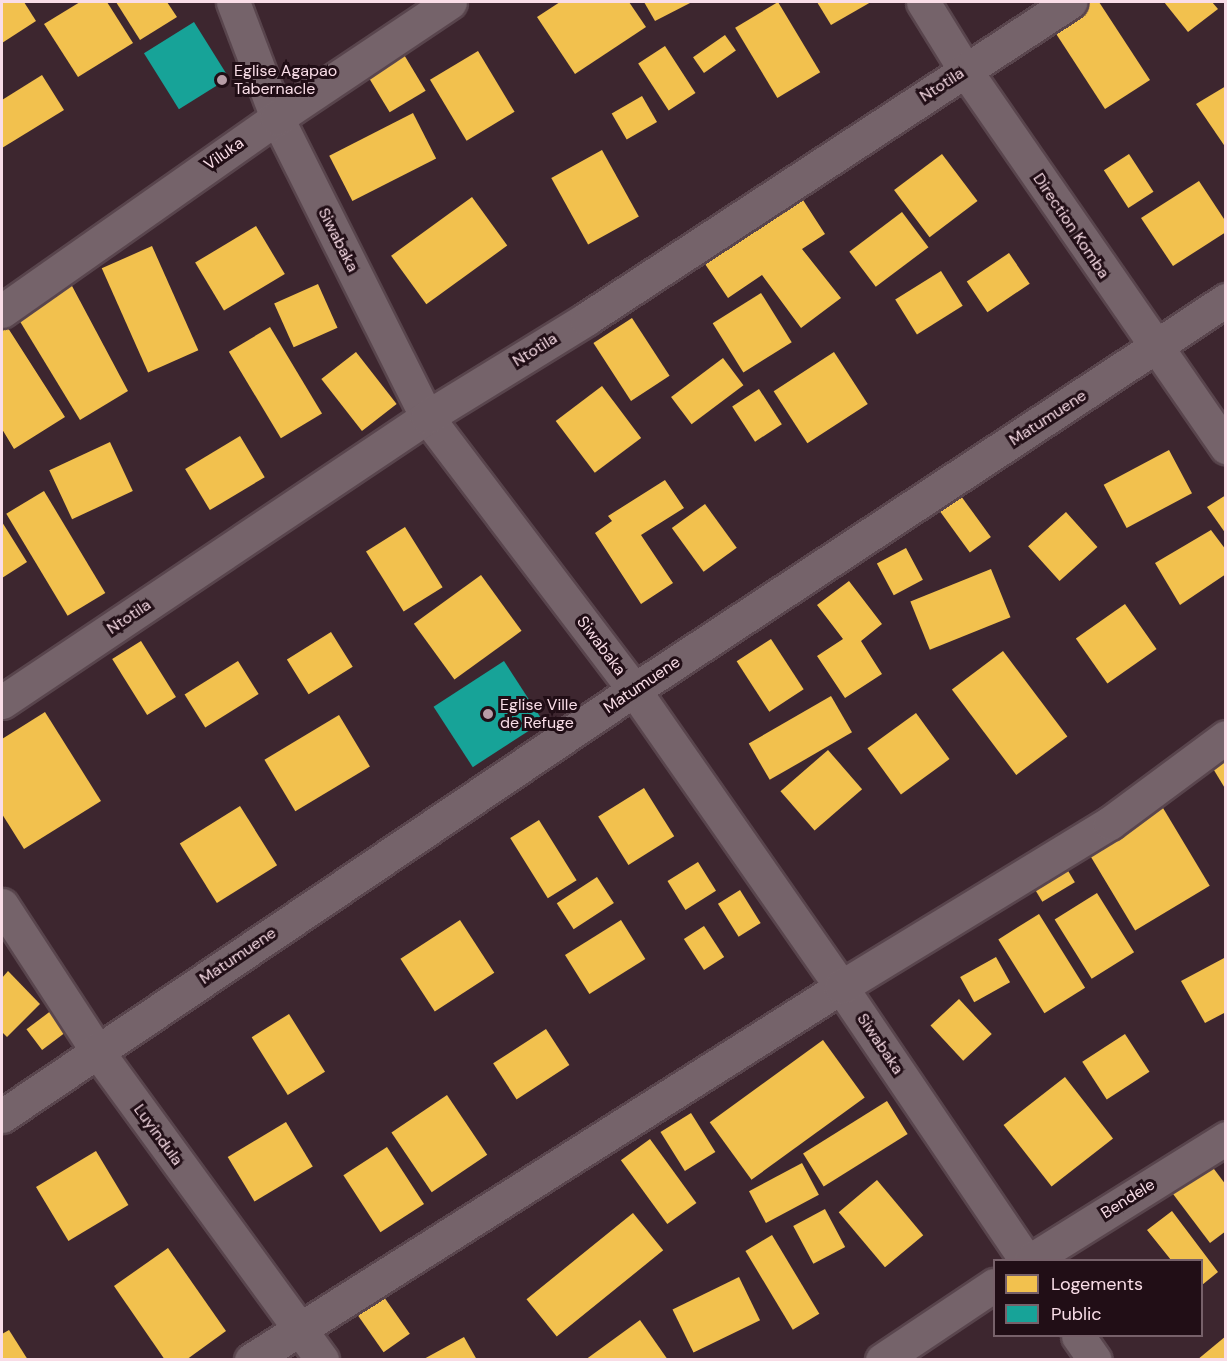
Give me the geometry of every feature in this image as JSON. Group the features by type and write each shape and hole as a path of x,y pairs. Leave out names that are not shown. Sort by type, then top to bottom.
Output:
{"street":[{"name":"Siwabaka","path":"233,2 277,118 427,417 634,690 841,987 1025,1259"},
{"name":"Viluka","path":"2,311 277,118 450,2"},
{"name":"Direction Komba","path":"923,2 965,70 1155,348 1226,447"},
{"name":"Ntotila","path":"2,702 427,417 596,312 1070,2"},
{"name":"Matumuene","path":"2,1116 634,690 1226,300"},
{"path":"251,1359 841,987 1110,823 1226,737"},
{"name":"Luyindula","path":"2,905 97,1051 322,1359"},
{"name":"Bendele","path":"1033,1259 1226,1137"},
{"path":"882,1359 993,1286"},
{"path":"1079,1337 1095,1359"}],"building: Logements":[{"path":"2,2 24,2 36,21 2,43"},
{"path":"80,2 107,2 133,43 78,77 44,24"},
{"path":"116,2 167,2 177,17 140,40"},
{"path":"560,2 629,2 646,27 575,74 537,17"},
{"path":"644,2 692,2 655,21"},
{"path":"778,2 820,72 777,98 735,28"},
{"path":"817,2 871,2 831,25"},
{"path":"1089,2 1099,2 1150,80 1105,109 1051,26"},
{"path":"1164,2 1212,2 1218,9 1188,32"},
{"path":"725,35 736,51 704,73 693,57"},
{"path":"665,46 695,93 669,110 638,63"},
{"path":"478,51 515,112 467,141 430,80"},
{"path":"403,53 426,91 390,112 367,75"},
{"path":"42,75 64,110 2,148 2,100"},
{"path":"1226,86 1226,148 1196,104"},
{"path":"642,96 657,122 627,139 612,114"},
{"path":"413,113 436,158 352,201 329,156"},
{"path":"602,150 639,216 588,245 551,178"},
{"path":"942,154 978,201 930,237 894,190"},
{"path":"1129,154 1154,192 1128,208 1104,170"},
{"path":"1199,181 1226,222 1226,232 1173,266 1141,218"},
{"path":"472,197 507,246 426,304 391,256"},
{"path":"803,200 825,234 802,249 841,298 801,328 762,275 728,298 705,264 737,243 733,239 772,209 778,217"},
{"path":"902,212 928,247 876,287 849,252"},
{"path":"256,226 285,274 224,311 195,263"},
{"path":"152,246 198,350 148,373 102,268"},
{"path":"1009,253 1030,284 987,312 967,282"},
{"path":"56,256 128,391 80,420 10,305"},
{"path":"941,271 963,306 917,334 895,300"},
{"path":"318,284 338,328 294,347 274,304"},
{"path":"761,293 792,342 743,372 713,323"},
{"path":"2,302 13,326 8,328 65,417 14,449 2,429"},
{"path":"632,318 670,376 631,401 593,343"},
{"path":"270,327 322,414 281,438 229,352"},
{"path":"356,352 397,404 362,431 321,379"},
{"path":"834,352 868,404 807,443 774,391"},
{"path":"723,358 743,385 692,424 671,397"},
{"path":"602,386 641,438 595,473 556,421"},
{"path":"759,389 782,424 755,442 732,406"},
{"path":"240,436 265,477 210,510 185,469"},
{"path":"110,442 133,491 72,519 49,470"},
{"path":"1169,450 1192,493 1127,528 1104,485"},
{"path":"945,474 991,537 970,552 924,489"},
{"path":"665,480 684,508 641,535 673,583 641,604 595,533 612,521 608,516"},
{"path":"44,491 105,593 68,616 6,514"},
{"path":"1226,495 1226,534 1207,507"},
{"path":"705,504 737,548 704,572 672,528"},
{"path":"1066,512 1097,547 1060,581 1028,546"},
{"path":"2,522 27,562 2,578"},
{"path":"405,527 443,587 404,612 366,551"},
{"path":"1211,530 1226,550 1226,574 1180,605 1155,563"},
{"path":"906,548 923,580 894,595 877,563"},
{"path":"991,569 1010,617 930,650 910,602"},
{"path":"481,575 522,631 454,680 414,624"},
{"path":"849,581 882,624 861,641 882,674 845,698 817,656 843,639 817,605"},
{"path":"1125,604 1157,649 1107,683 1076,638"},
{"path":"331,632 353,667 309,694 287,660"},
{"path":"771,639 804,689 769,712 737,661"},
{"path":"141,641 176,697 147,715 112,659"},
{"path":"1003,651 1067,736 1016,775 952,690"},
{"path":"238,661 259,694 205,727 185,694"},
{"path":"831,696 852,732 770,780 749,744"},
{"path":"45,712 101,801 24,849 2,814 2,739"},
{"path":"916,713 950,759 901,794 867,748"},
{"path":"339,715 370,766 295,811 264,760"},
{"path":"1226,732 1226,790 1200,747"},
{"path":"828,750 862,789 815,831 780,791"},
{"path":"644,788 674,836 628,865 598,817"},
{"path":"1151,788 1210,886 1135,931 1076,833"},
{"path":"240,806 277,865 217,903 180,844"},
{"path":"539,820 577,880 548,898 510,838"},
{"path":"1061,859 1075,882 1042,902 1028,879"},
{"path":"698,862 716,891 685,910 667,881"},
{"path":"597,877 614,903 574,929 557,903"},
{"path":"740,890 761,923 739,937 718,904"},
{"path":"1097,893 1134,952 1092,979 1055,919"},
{"path":"1039,914 1085,988 1044,1013 998,939"},
{"path":"460,920 494,973 435,1012 400,959"},
{"path":"621,920 645,959 589,994 565,955"},
{"path":"704,926 724,957 704,970 684,939"},
{"path":"996,957 1010,982 974,1002 960,977"},
{"path":"1226,957 1226,1012 1205,1023 1181,981"},
{"path":"8,971 40,1004 7,1037 2,1032 2,978"},
{"path":"959,999 992,1034 963,1061 930,1026"},
{"path":"52,1010 68,1031 42,1050 26,1029"},
{"path":"289,1014 325,1072 288,1095 252,1037"},
{"path":"546,1029 569,1065 517,1099 493,1063"},
{"path":"1125,1034 1150,1072 1107,1100 1082,1062"},
{"path":"823,1040 865,1097 751,1180 710,1122"},
{"path":"1065,1077 1113,1138 1052,1186 1004,1125"},
{"path":"447,1095 487,1155 432,1192 391,1132"},
{"path":"887,1101 908,1134 824,1187 803,1153"},
{"path":"691,1113 715,1152 685,1171 660,1132"},
{"path":"286,1122 313,1167 254,1202 228,1157"},
{"path":"650,1139 696,1203 667,1224 621,1160"},
{"path":"387,1147 424,1204 380,1232 343,1175"},
{"path":"96,1151 128,1205 68,1241 36,1187"},
{"path":"1202,1153 1226,1185 1226,1231 1210,1243 1164,1182"},
{"path":"802,1163 819,1195 766,1223 749,1191"},
{"path":"877,1180 923,1235 885,1267 839,1212"},
{"path":"825,1209 845,1247 813,1264 793,1226"},
{"path":"1172,1211 1218,1272 1203,1284 1203,1259 1170,1259 1147,1230"},
{"path":"633,1213 663,1250 557,1337 527,1299"},
{"path":"772,1235 819,1314 793,1330 745,1251"},
{"path":"168,1248 226,1331 186,1360 165,1360 114,1286"},
{"path":"739,1277 760,1320 694,1353 672,1309"},
{"path":"384,1297 410,1334 384,1352 358,1315"},
{"path":"640,1320 668,1360 585,1360"},
{"path":"9,1330 28,1360 2,1360 2,1334"},
{"path":"1226,1336 1226,1360 1197,1360"},
{"path":"464,1337 477,1360 422,1360"}],"building: Public":[{"path":"194,22 229,78 179,109 144,53"},
{"name":"Eglise Ville de Refuge","path":"504,661 543,721 473,767 434,707"}],"place":[{"name":"Eglise Agapao Tabernacle","path":"222,80"},
{"name":"Eglise Ville de Refuge","path":"488,714"}]}
